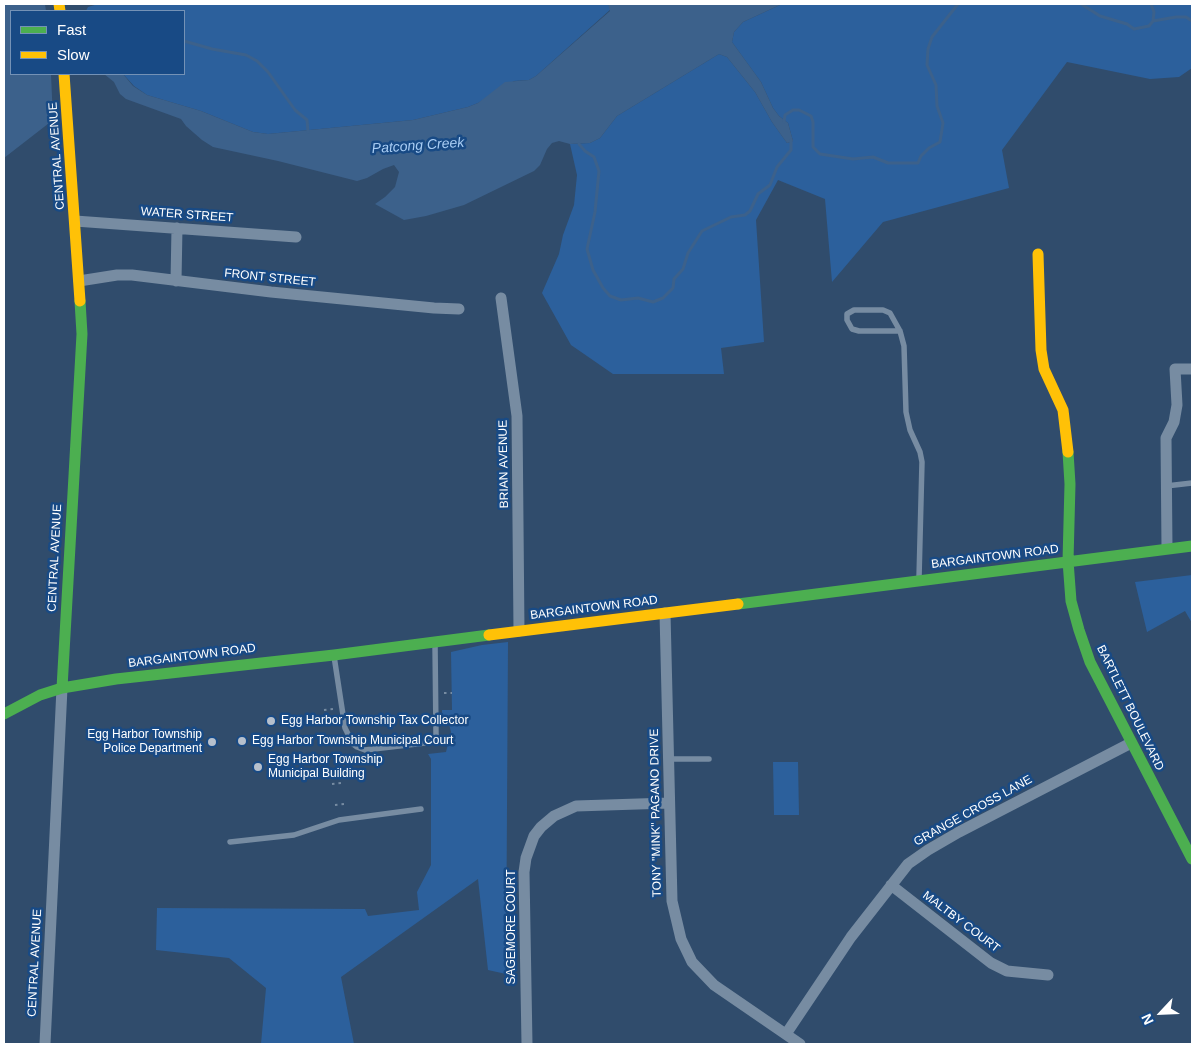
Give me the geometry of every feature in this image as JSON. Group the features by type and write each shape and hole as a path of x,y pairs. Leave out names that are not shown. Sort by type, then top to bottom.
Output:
{"street":[{"name":"CENTRAL AVENUE","path":"45,1044 81,348 79,281 64,75"},
{"name":"WATER STREET","path":"75,221 296,237"},
{"path":"176,281 177,228"},
{"name":"BARTLETT BOULEVARD","path":"1038,254 1041,350 1044,369 1063,410 1068,443 1070,484 1068,561 1071,601 1078,630 1090,662 1192,859"},
{"name":"FRONT STREET","path":"79,281 127,275 371,302 458,309"},
{"name":"BRIAN AVENUE","path":"501,298 518,416 519,631"},
{"path":"1167,548 1166,438 1174,422 1177,405 1175,369 1192,369"},
{"name":"BARGAINTOWN ROAD","path":"4,714 32,699 62,688 116,679 334,655 1192,546"},
{"name":"TONY \"MINK\" PAGANO DRIVE","path":"666,613 672,901 680,939 692,962 714,985 800,1044"},
{"name":"GRANGE CROSS LANE","path":"786,1034 851,937 908,864 928,850 1131,743"},
{"name":"SAGEMORE COURT","path":"527,1044 524,872 526,858 534,836 551,818 564,810 576,806 669,804"},
{"name":"MALTBY COURT","path":"891,885 991,963 1007,971 1048,975"}],"lane":[{"path":"900,331 859,331 852,329 847,320 847,314 854,310 883,310 890,313 900,331 904,346 906,412 910,430 920,452 922,462 919,580"},
{"path":"1166,486 1192,484"},
{"path":"334,655 345,728 353,744 365,750 425,743 432,740 436,735 435,642"},
{"path":"668,760 709,760"},
{"path":"230,842 294,835 339,820 421,809"}],"path":[{"path":"442,693 452,693"},
{"path":"324,710 334,709"},
{"path":"332,784 342,783"},
{"path":"335,805 345,804"}],"shaded area":[{"path":"98,4 608,4 611,9 536,76 529,80 514,81 468,107 413,120 268,134 253,132 201,111 147,95 134,86 124,75 185,75 185,10 86,10 88,7"},
{"path":"782,4 1192,4 1192,68 1179,77 1150,79 1067,62 1002,150 1009,188 883,222 832,282 825,199 778,180 756,220 764,342 721,348 724,374 613,374 571,345 542,293 559,254 563,235 574,205 577,175 570,144 590,143 600,138 617,116 719,54 727,57 755,92 772,122 787,143 793,141 788,123 773,108 761,82 732,42 734,32 743,22"},
{"path":"1192,575 1192,623 1185,611 1147,632 1135,582"},
{"path":"508,642 506,974 488,970 478,879 341,977 354,1044 261,1044 266,988 229,958 156,950 157,908 365,909 368,916 419,910 417,892 431,865 431,759 428,754 446,752 451,732 449,724 442,721 442,710 452,710 451,652 482,645"},
{"path":"773,762 798,762 799,815 774,815"}],"water":[{"path":"4,4 45,4 46,10 10,10 10,75 51,75 53,120 4,158"},
{"name":"Patcong Creek","path":"608,4 782,4 743,22 734,32 732,42 761,82 773,108 788,123 793,141 787,143 772,122 755,92 727,57 719,54 617,116 600,138 590,143 570,144 559,141 552,143 547,149 540,165 534,171 464,205 404,220 375,204 395,187 399,172 394,165 357,181 213,147 186,126 181,119 126,99 120,94 114,82 105,75 124,75 133,86 147,95 201,111 253,132 268,134 413,120 478,103 505,82 529,80 610,11"}],"waterway":[{"path":"784,122 785,115 793,110 799,110 811,116 813,122 813,147 820,154 853,159 873,157 888,163 918,163 921,156 929,148 940,142 943,123 937,106 936,85 927,65 928,49 932,37 958,4"},
{"path":"1081,4 1100,16 1127,24 1134,29 1149,26 1153,21 1176,17 1186,17 1192,21"},
{"path":"1151,4 1154,12 1153,21"},
{"path":"185,41 212,49 246,55 257,61 268,72 295,110 307,120 308,132"},
{"path":"579,144 594,157 599,171 595,212 587,249 593,270 610,296 621,300 638,298 653,302 663,298 673,288 674,279 683,269 688,253 702,231 731,217 745,215 750,211 758,194 770,185 777,167 791,150 791,140"}],"traffic: fast":[{"path":"62,688 82,334 80,301"},
{"path":"1068,452 1070,484 1068,561 1071,601 1079,630 1090,662 1192,859"},
{"path":"738,604 1192,546"},
{"path":"4,714 40,695 62,688 116,679 334,655 489,635"}],"traffic: slow":[{"path":"59,4 60,10"},
{"path":"64,75 80,301"},
{"path":"1038,254 1041,350 1044,369 1063,410 1068,452"},
{"path":"489,635 738,604"}],"place":[{"name":"Egg Harbor Township Tax Collector","path":"271,721"},
{"name":"Egg Harbor Township Municipal Court","path":"242,741"},
{"name":"Egg Harbor Township Police Department","path":"212,742"},
{"name":"Egg Harbor Township Municipal Building","path":"258,767"}]}
